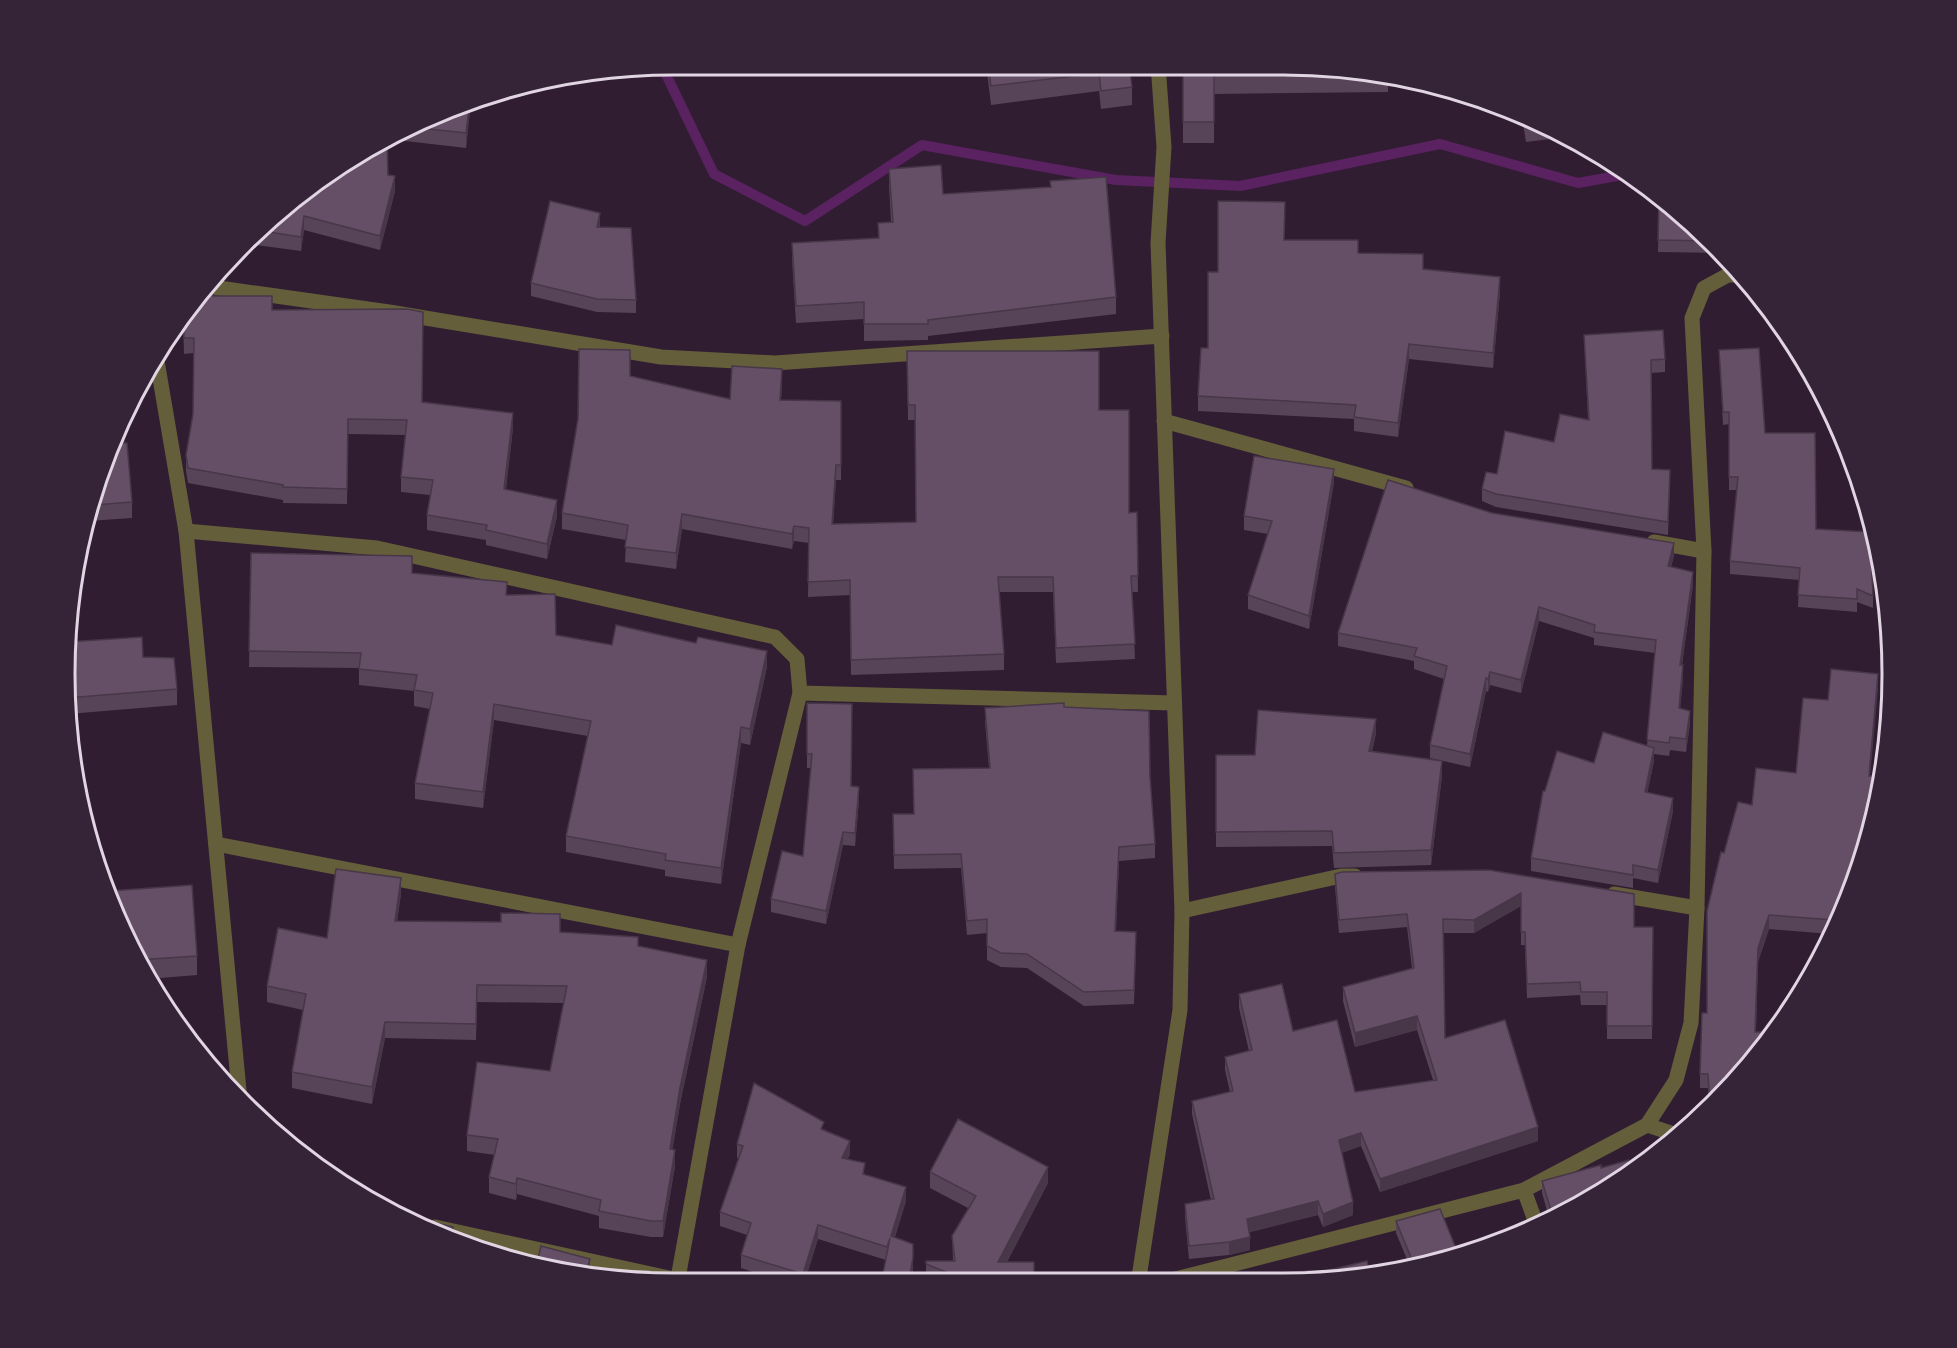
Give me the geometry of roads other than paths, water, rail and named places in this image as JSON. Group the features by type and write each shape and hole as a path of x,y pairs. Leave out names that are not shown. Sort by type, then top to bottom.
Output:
{"street":[{"path":"1140,1273 1180,1010 1182,911 1158,243 1164,147 1159,75"},
{"path":"1200,1273 1524,1191 1647,1125 1676,1080 1691,1023 1697,908 1704,551 1692,318 1704,288 1730,275"},
{"path":"217,288 389,312 661,357 775,363 1161,336"},
{"path":"158,369 186,531 239,1085"},
{"path":"1164,421 1417,491"},
{"path":"186,531 377,548 775,637 797,659 800,693 738,945 679,1273"},
{"path":"1634,539 1704,551"},
{"path":"800,693 1174,703"},
{"path":"216,843 738,945"},
{"path":"1182,911 1341,876 1375,875"},
{"path":"1605,893 1697,908"},
{"path":"1647,1125 1668,1132"},
{"path":"1524,1191 1534,1217"},
{"path":"461,1233 631,1272"}],"waterway":[{"path":"666,75 714,174 805,221 922,145 1116,180 1240,186 1440,144 1578,183 1616,176"}]}
